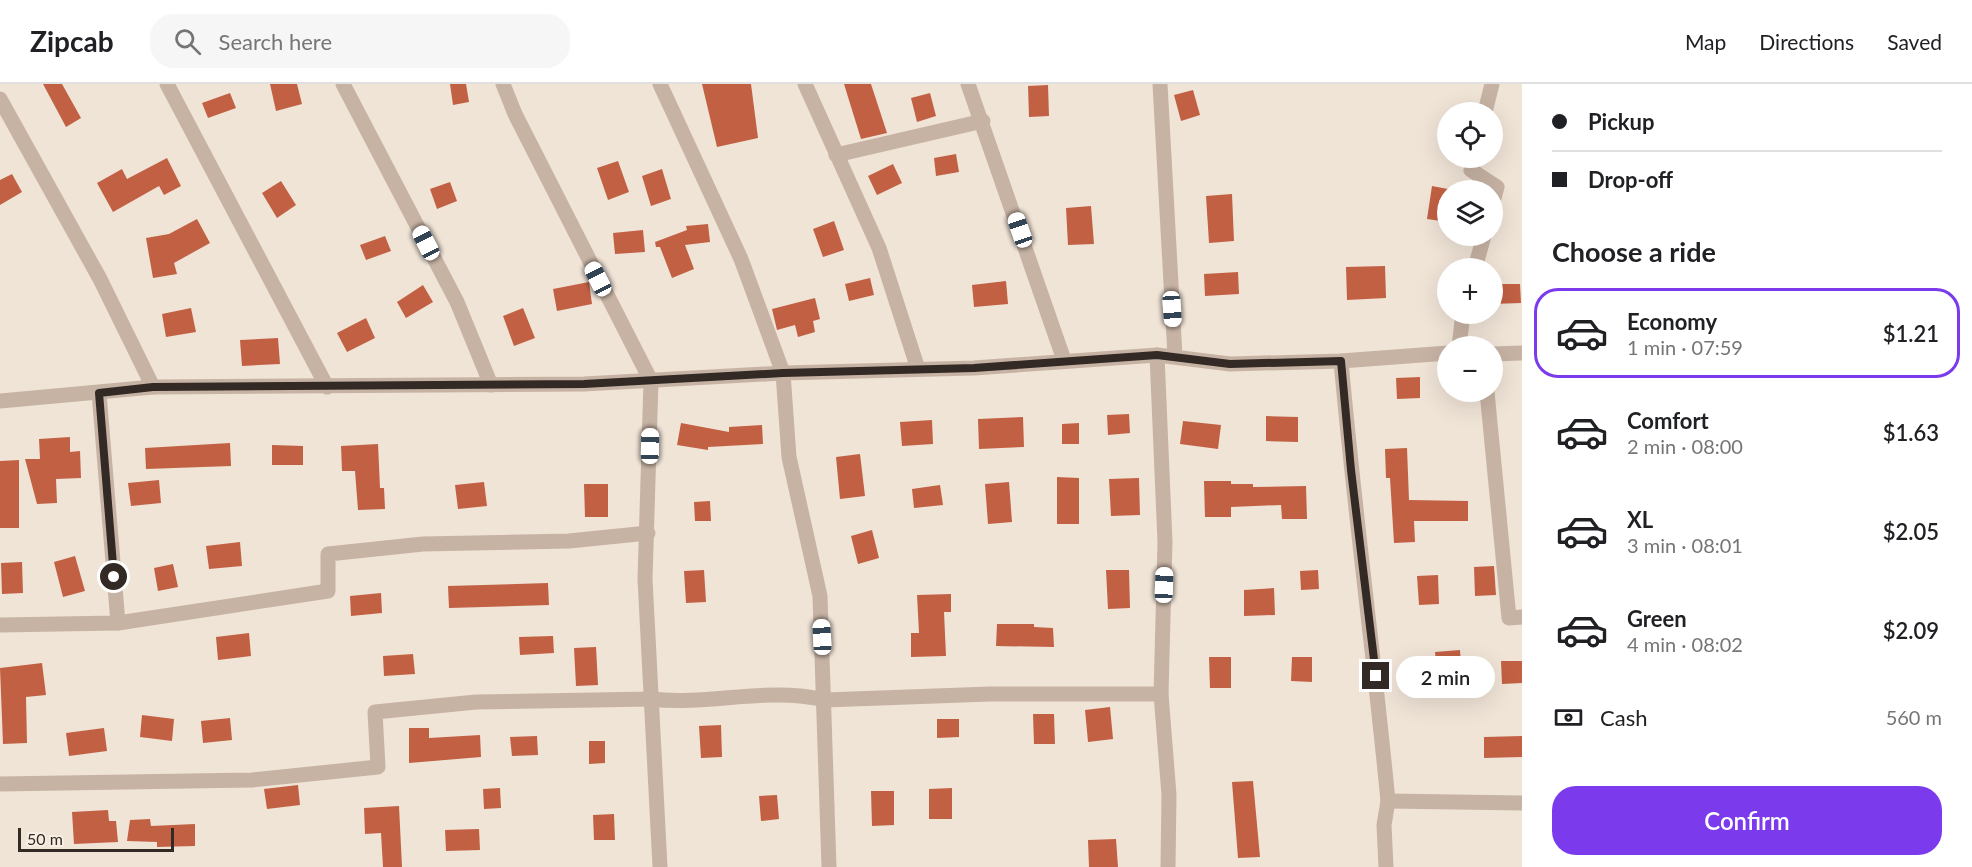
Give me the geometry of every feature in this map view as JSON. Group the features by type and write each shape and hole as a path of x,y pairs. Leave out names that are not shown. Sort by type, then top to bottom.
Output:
{"street":[{"path":"167,84 327,387"},
{"path":"343,84 457,302 490,385"},
{"path":"503,84 520,124 651,381 645,579 660,867"},
{"path":"660,84 741,259 783,373 789,457 820,596 829,867"},
{"path":"805,84 879,248 918,369"},
{"path":"968,84 983,121 1064,360"},
{"path":"1160,84 1175,356"},
{"path":"1488,102 1492,84"},
{"path":"0,99 100,279 153,387"},
{"path":"836,155 983,121"},
{"path":"1472,168 1471,170 1486,180"},
{"path":"1503,354 1522,353"},
{"path":"0,401 153,387 327,387 651,381 1157,355 1230,364 1341,361 1437,354"},
{"path":"1157,355 1165,542 1161,694 1169,795 1168,867"},
{"path":"1341,361 1351,470 1372,634 1388,801 1384,825 1386,867"},
{"path":"99,393 118,623"},
{"path":"1488,402 1509,618 1522,617"},
{"path":"0,625 118,623 328,591 328,554 423,544 570,541 648,533"},
{"path":"0,784 252,780 378,767 375,712 476,702 651,699 668,701 770,696 809,696 825,700 990,694 1161,694"},
{"path":"1388,801 1522,803"}],"building":[{"path":"43,84 62,84 81,118 66,127"},
{"path":"270,84 297,84 302,104 276,111"},
{"path":"450,84 466,84 469,102 453,105"},
{"path":"702,84 751,84 758,138 717,147"},
{"path":"844,84 871,84 887,133 861,139"},
{"path":"1048,85 1049,116 1029,117 1028,86"},
{"path":"1193,90 1200,115 1181,121 1174,95"},
{"path":"230,93 236,108 208,118 202,103"},
{"path":"930,93 936,116 917,122 911,98"},
{"path":"956,154 959,172 936,176 934,158"},
{"path":"167,158 181,186 164,195 159,186 113,212 97,183 122,169 127,179"},
{"path":"618,161 629,192 608,200 597,168"},
{"path":"893,164 902,183 877,195 868,176"},
{"path":"662,169 671,199 651,206 642,176"},
{"path":"12,174 22,192 0,205 0,180"},
{"path":"281,181 296,205 277,218 262,193"},
{"path":"450,182 457,201 437,209 430,189"},
{"path":"1432,186 1437,187 1437,220 1427,219"},
{"path":"1232,194 1234,241 1209,243 1206,196"},
{"path":"1091,206 1094,244 1068,245 1066,208"},
{"path":"197,219 210,243 174,263 177,274 153,278 146,238 169,234"},
{"path":"834,221 844,250 823,257 813,229"},
{"path":"708,224 710,242 685,245 694,269 672,278 660,247 656,247 655,242 687,230 686,226"},
{"path":"643,230 645,252 615,254 613,233"},
{"path":"385,236 391,251 366,260 360,245"},
{"path":"1385,266 1386,298 1347,300 1346,267"},
{"path":"1238,272 1239,294 1205,296 1204,274"},
{"path":"870,278 874,295 849,301 845,284"},
{"path":"1006,281 1008,304 974,307 972,285"},
{"path":"589,282 592,304 557,311 553,289"},
{"path":"1503,284 1520,284 1521,303 1503,304"},
{"path":"423,285 433,302 406,318 397,302"},
{"path":"815,298 820,319 813,321 815,332 798,337 795,325 777,330 772,309"},
{"path":"191,308 196,332 166,337 162,314"},
{"path":"523,308 535,338 514,346 503,316"},
{"path":"366,318 375,338 347,352 337,333"},
{"path":"278,338 280,364 242,366 240,340"},
{"path":"1420,377 1420,398 1397,399 1396,378"},
{"path":"1129,414 1130,433 1108,435 1107,415"},
{"path":"1266,416 1298,417 1298,442 1266,441"},
{"path":"1023,417 1024,447 979,449 978,419"},
{"path":"932,420 933,444 902,446 900,422"},
{"path":"1183,421 1221,425 1218,449 1180,444"},
{"path":"681,423 729,432 729,427 762,425 763,444 708,447 708,450 677,445"},
{"path":"1079,423 1079,444 1062,444 1062,424"},
{"path":"70,437 70,452 80,451 81,478 56,479 57,503 37,504 25,459 40,459 39,439"},
{"path":"230,443 231,466 146,469 145,448"},
{"path":"378,444 380,488 384,488 385,509 358,510 355,471 342,471 341,446"},
{"path":"272,445 303,446 303,465 272,465"},
{"path":"1407,448 1409,500 1468,501 1468,521 1414,521 1415,542 1394,543 1390,478 1386,478 1385,449"},
{"path":"860,454 865,496 840,499 836,457"},
{"path":"19,460 19,528 0,528 0,461"},
{"path":"1057,477 1079,478 1079,524 1057,524"},
{"path":"1139,478 1140,515 1111,516 1109,479"},
{"path":"159,480 161,503 131,506 128,483"},
{"path":"1204,481 1231,481 1231,484 1253,484 1253,487 1306,486 1307,519 1282,519 1281,505 1231,507 1231,517 1205,517"},
{"path":"484,482 487,506 458,509 455,485"},
{"path":"1009,482 1012,522 988,524 985,484"},
{"path":"584,484 608,484 608,517 585,517"},
{"path":"940,485 943,505 914,508 912,489"},
{"path":"710,501 711,521 695,521 694,502"},
{"path":"872,530 879,558 858,564 851,536"},
{"path":"240,542 242,566 209,569 206,546"},
{"path":"75,556 85,591 63,597 54,562"},
{"path":"22,562 23,593 2,594 1,563"},
{"path":"173,564 178,587 158,591 154,568"},
{"path":"1494,566 1496,595 1475,596 1474,567"},
{"path":"704,570 706,602 686,603 684,571"},
{"path":"1106,570 1129,570 1130,608 1108,609"},
{"path":"1318,570 1319,589 1301,590 1300,571"},
{"path":"1438,575 1439,604 1419,605 1417,576"},
{"path":"548,583 549,605 449,608 448,586"},
{"path":"1274,588 1275,615 1244,616 1244,590"},
{"path":"381,593 382,613 351,616 350,596"},
{"path":"951,594 951,612 944,612 946,656 911,657 911,633 919,633 917,595"},
{"path":"997,624 1034,624 1034,627 1053,628 1054,647 996,646"},
{"path":"249,633 251,656 218,660 216,637"},
{"path":"553,636 554,653 520,655 519,637"},
{"path":"596,647 598,685 576,686 574,648"},
{"path":"1460,650 1462,678 1438,680 1435,652"},
{"path":"413,654 415,674 384,676 383,656"},
{"path":"1209,657 1231,657 1231,688 1210,688"},
{"path":"1292,657 1312,657 1312,682 1291,681"},
{"path":"1501,661 1522,661 1522,683 1502,684"},
{"path":"42,663 46,695 26,697 27,743 3,744 0,668"},
{"path":"1110,707 1113,739 1088,742 1085,710"},
{"path":"1033,714 1054,714 1055,744 1034,744"},
{"path":"142,715 174,719 172,741 140,737"},
{"path":"230,718 232,740 203,743 201,721"},
{"path":"937,719 959,719 959,737 937,738"},
{"path":"721,725 722,757 701,758 699,726"},
{"path":"104,728 107,751 69,756 66,733"},
{"path":"409,728 429,728 429,738 480,735 481,757 409,763"},
{"path":"537,736 538,755 512,756 510,737"},
{"path":"1522,736 1522,757 1484,758 1484,737"},
{"path":"589,741 605,741 605,763 589,764"},
{"path":"1253,781 1260,857 1238,858 1232,782"},
{"path":"298,785 300,805 267,809 264,789"},
{"path":"500,788 501,808 484,809 483,789"},
{"path":"952,788 952,819 929,819 929,789"},
{"path":"871,791 894,791 894,825 872,826"},
{"path":"777,795 779,819 761,821 759,796"},
{"path":"399,806 402,867 383,867 381,833 365,834 364,808"},
{"path":"108,810 109,821 116,821 118,842 74,844 72,812"},
{"path":"614,814 615,840 594,840 593,815"},
{"path":"150,819 151,826 195,824 195,846 157,847 157,842 127,841 130,820"},
{"path":"479,829 480,850 446,851 445,830"},
{"path":"1116,839 1118,867 1089,867 1088,840"}],"route":[{"path":"114,577 99,393 153,387 584,384 783,373 974,368 1157,355 1230,364 1341,361 1351,470 1376,676"}]}
